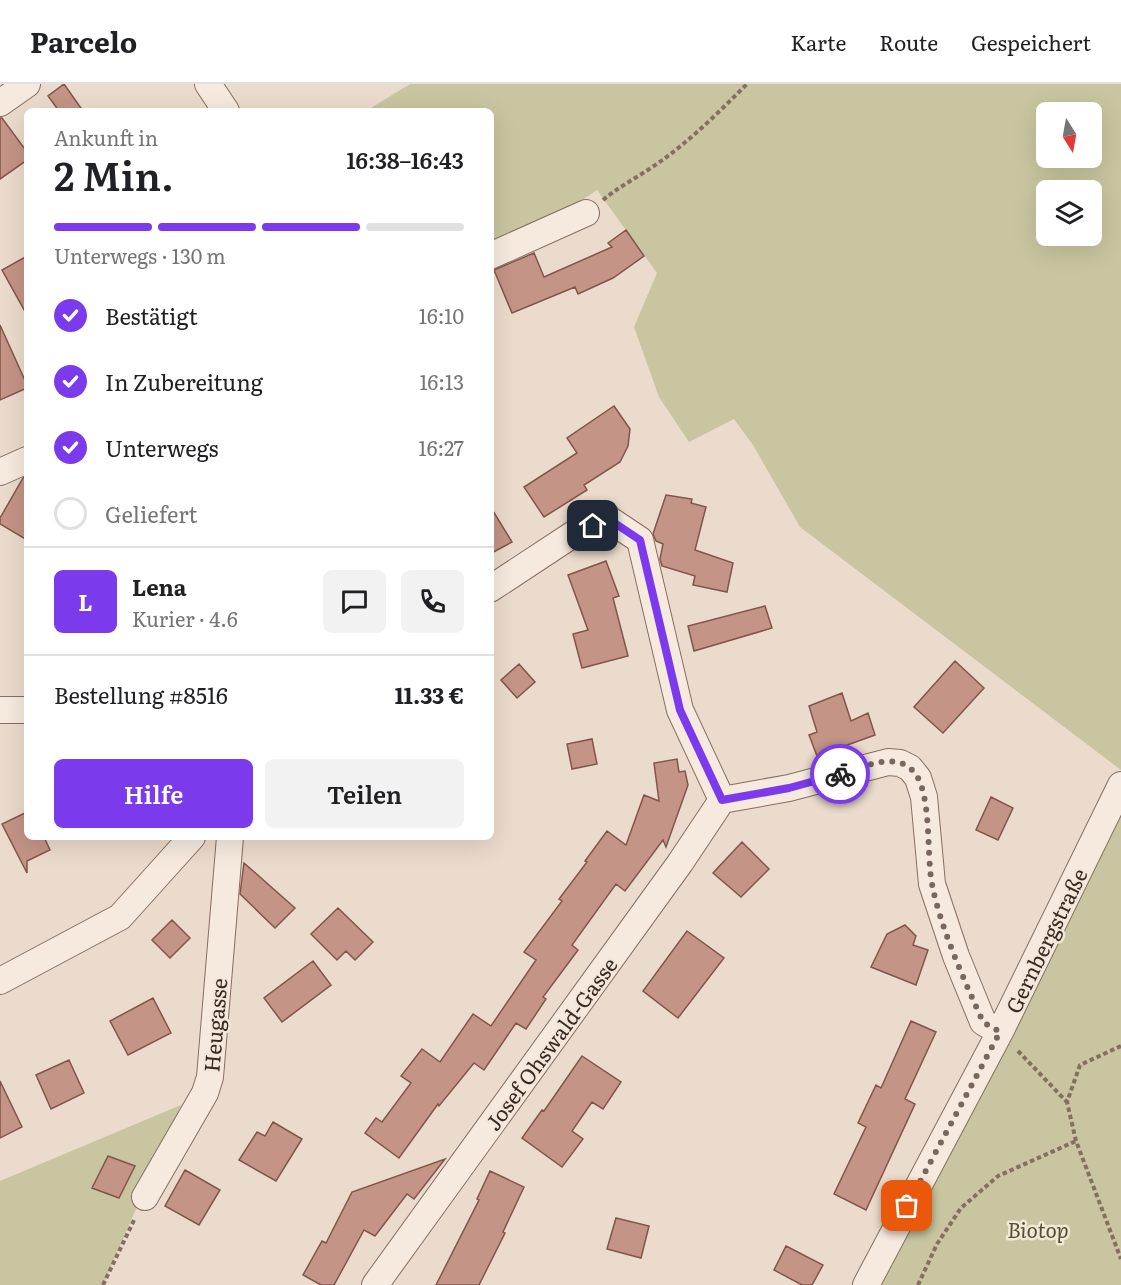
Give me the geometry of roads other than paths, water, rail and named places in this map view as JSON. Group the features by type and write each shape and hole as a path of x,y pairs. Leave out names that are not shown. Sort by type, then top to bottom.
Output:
{"street":[{"path":"0,103 27,84"},
{"path":"208,84 224,108"},
{"path":"494,254 586,213"},
{"path":"0,472 24,461"},
{"path":"494,586 575,533 610,520 640,540 680,710 722,800 789,788 880,763 900,763 910,768 918,778 924,797 932,884 939,909 983,1022 1000,1032"},
{"path":"0,710 24,710"},
{"name":"Gernbergstraße","path":"866,1285 1000,1032 1121,785"},
{"name":"Josef Ohswald-Gasse","path":"375,1285 680,863 722,800"},
{"path":"0,981 120,917 189,840"},
{"name":"Heugasse","path":"145,1197 205,1093 210,1077 230,840"}],"park label":[{"name":"Biotop","path":"1038,1228"}]}
